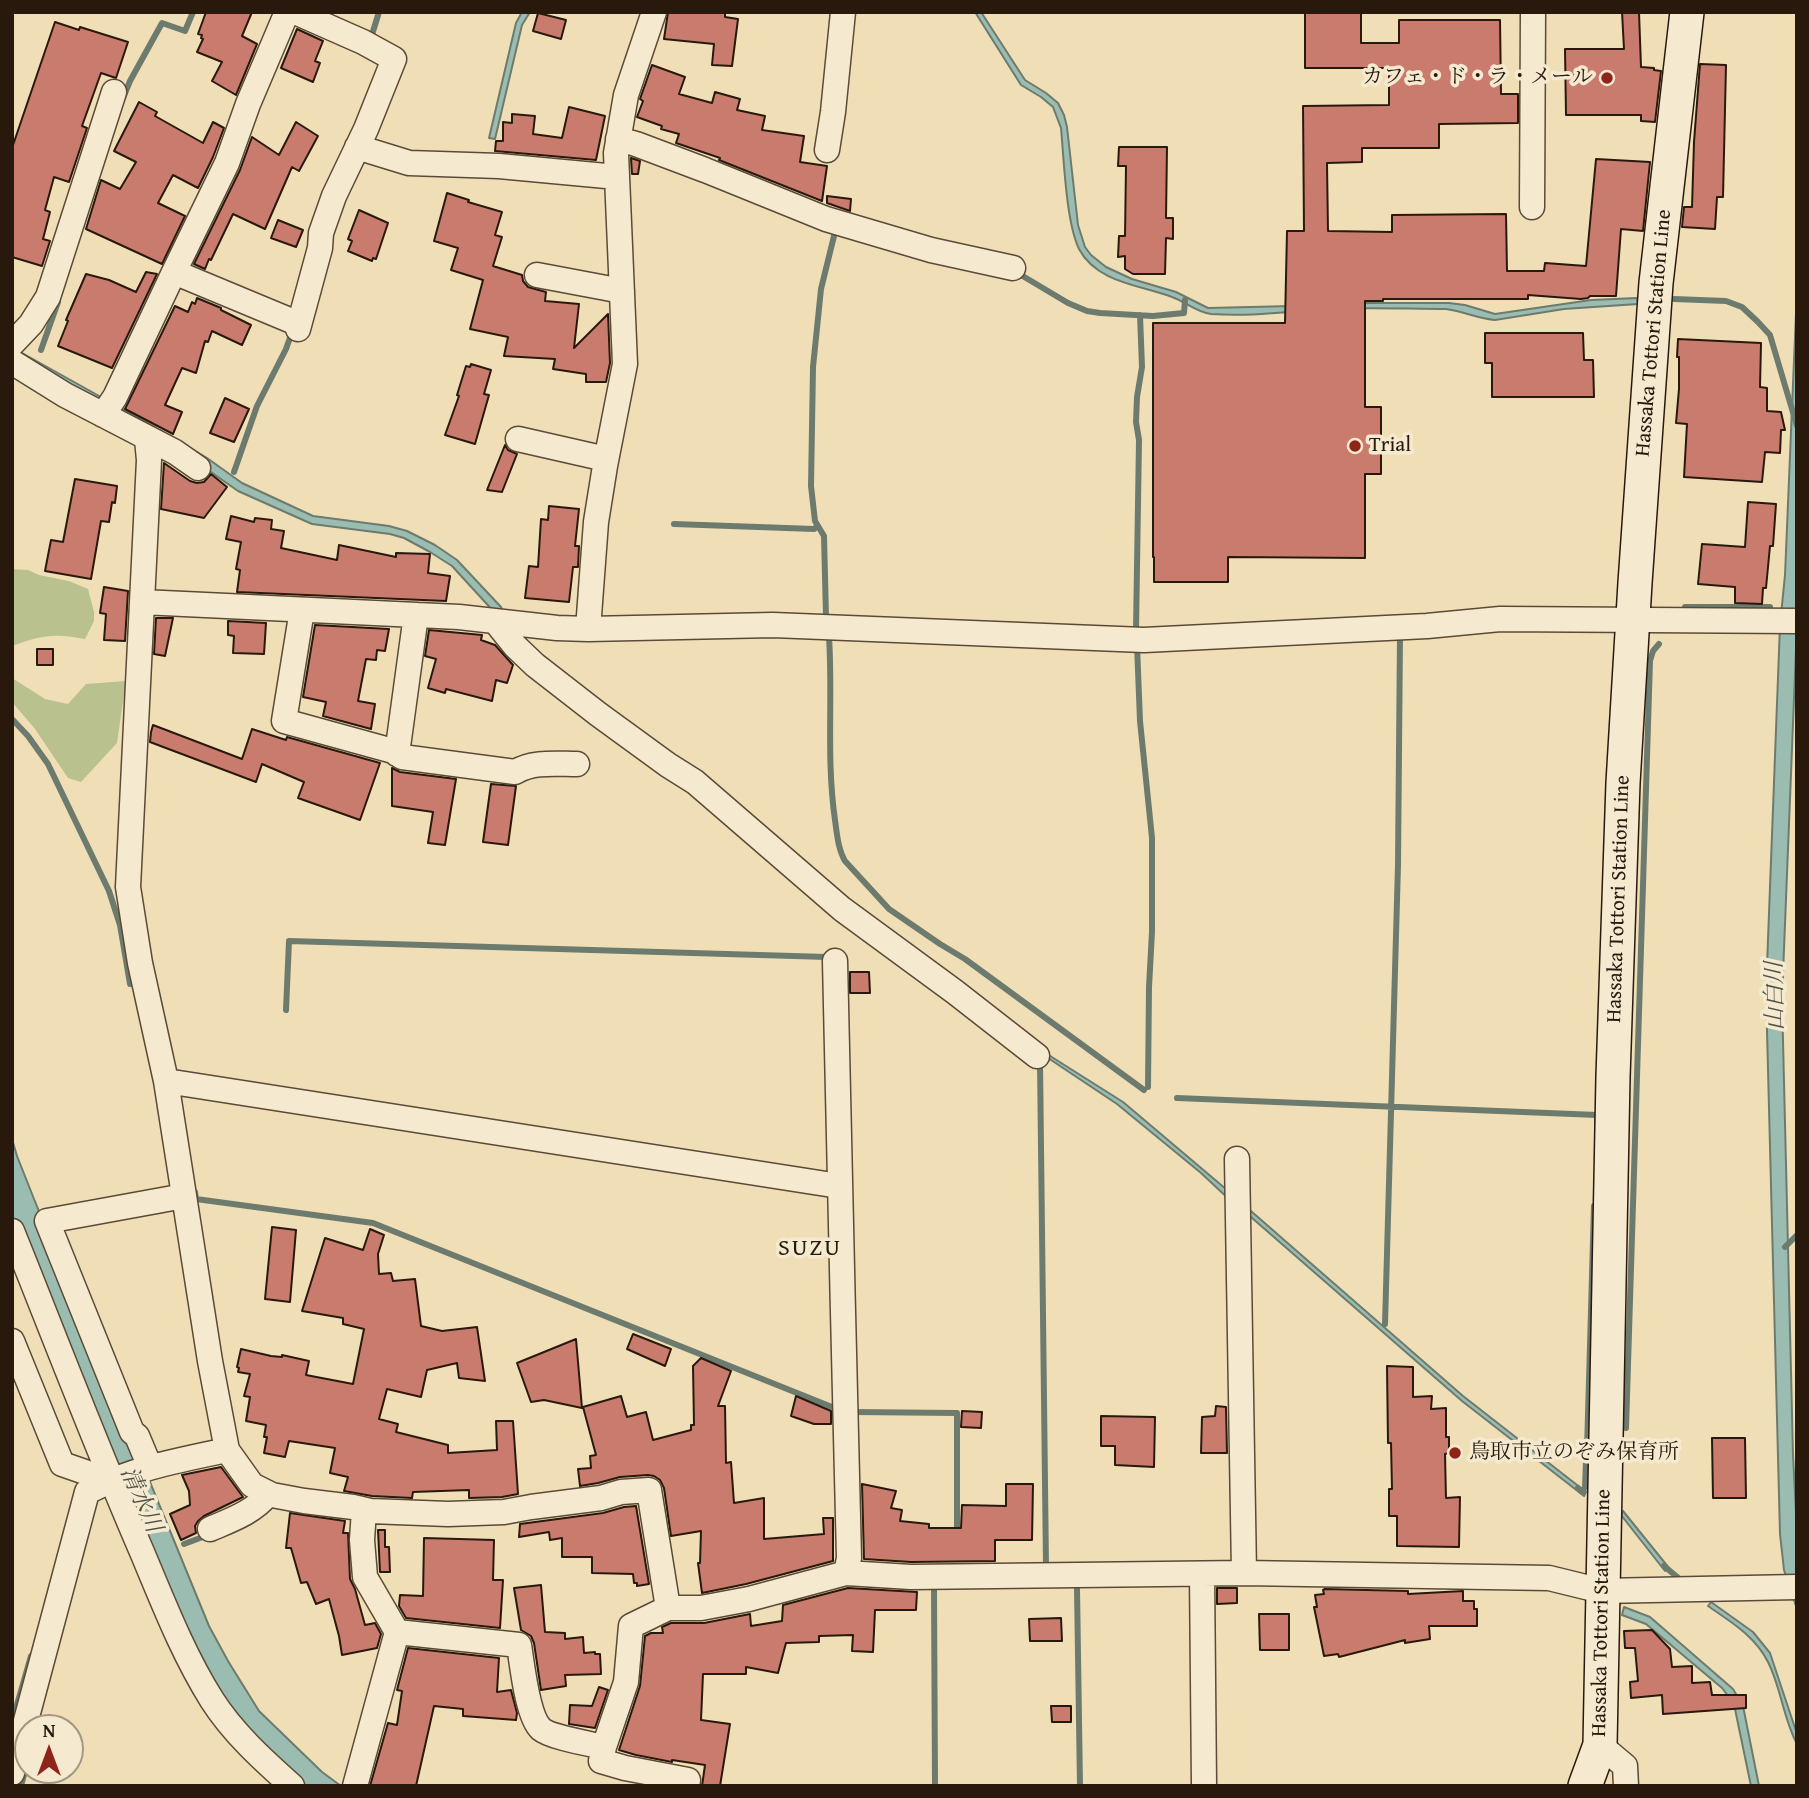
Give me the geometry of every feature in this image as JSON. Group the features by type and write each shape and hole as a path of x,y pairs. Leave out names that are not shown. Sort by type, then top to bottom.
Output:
{"main road":[{"name":"Hassaka Tottori Station Line","path":"1586,1786 1600,1745 1614,1051 1623,783 1632,619 1656,283 1687,12"}],"street":[{"path":"103,415 115,397 227,163 248,104 287,12"},
{"path":"173,272 299,326 320,248 321,233 334,195 394,59 295,12"},
{"path":"588,629 596,522 625,364 616,153 626,95 654,12"},
{"path":"827,150 843,12"},
{"path":"1532,206 1533,12"},
{"path":"12,344 31,324 48,297 114,92"},
{"path":"618,139 826,219 931,250 1013,268"},
{"path":"357,147 409,163 499,166 617,177"},
{"path":"537,275 622,290"},
{"path":"12,362 103,415 175,452 198,468"},
{"path":"147,439 149,460 128,887 139,963 166,1081 227,1450 252,1485 268,1494 399,1514 504,1512 601,1498 621,1492 649,1490 668,1608"},
{"path":"518,439 606,459"},
{"path":"142,602 459,617 557,628 773,625 1144,640 1427,626 1500,619 1797,621"},
{"path":"302,610 284,721 402,757 515,772 532,765 577,764"},
{"path":"397,754 416,615"},
{"path":"495,621 535,666 658,758 695,782 842,909 1037,1056"},
{"path":"835,961 849,1544 846,1573"},
{"path":"166,1081 839,1186"},
{"path":"1237,1159 1244,1573"},
{"path":"150,1466 132,1432 47,1221 184,1196"},
{"path":"12,1231 108,1481 175,1629 212,1700 233,1728 292,1786"},
{"path":"12,1341 62,1464 108,1481"},
{"path":"12,1773 87,1492 108,1481 150,1466 227,1450"},
{"path":"210,1529 238,1517 262,1502 268,1494"},
{"path":"355,1786 397,1632 365,1577 362,1540 364,1510"},
{"path":"687,1786 688,1780 601,1761 626,1682 631,1626 668,1608 701,1608 737,1601 846,1573 911,1577 1244,1573 1549,1578 1602,1591 1797,1587"},
{"path":"1202,1574 1204,1786"},
{"path":"397,1632 519,1644 524,1680 535,1719 542,1730 573,1741 604,1747"},
{"path":"1600,1745 1625,1766 1626,1786"}],"green space":[{"path":"12,569 28,570 88,589 94,621 85,639 48,636 12,646"},
{"path":"12,678 45,699 68,704 86,684 126,681 117,743 81,782 68,778 35,729 12,702"}],"water":[{"path":"522,12 530,12 522,25 495,139 489,138 516,23"},
{"path":"975,12 981,12 1025,80 1058,103 1067,127 1078,225 1085,247 1106,267 1132,279 1176,292 1208,308 1340,303 1449,303 1495,314 1591,300 1637,298 1638,304 1564,309 1495,320 1446,309 1348,308 1226,315 1201,311 1172,297 1108,276 1087,260 1075,237 1066,190 1061,128 1053,107 1021,85"},
{"name":"山白川","path":"1797,289 1797,624 1782,999 1797,1609 1784,1570 1780,1534 1766,992 1780,625 1785,575"},
{"path":"12,344 22,353 207,458 242,483 313,516 389,526 407,531 457,560 501,607 512,629 541,660 598,704 698,774 870,921 926,959 1047,1054 1123,1102 1233,1195 1231,1201 1117,1104 1027,1044 855,915 696,778 667,760 541,665 517,642 496,618 496,614 452,566 404,538 312,524 238,491 154,435 12,356"},
{"name":"清水川","path":"12,1139 34,1199 209,1626 259,1711 322,1772 341,1786 302,1786 245,1734 204,1677 71,1366 12,1215"},
{"path":"1244,1205 1463,1396 1586,1492 1584,1496 1462,1401 1244,1211"},
{"path":"1623,1511 1669,1568 1665,1571 1621,1515"},
{"path":"1711,1602 1753,1632 1770,1653 1797,1734 1797,1744 1763,1653 1742,1630 1708,1606"},
{"path":"1624,1607 1650,1617 1733,1689 1743,1706 1759,1786 1751,1786 1732,1701 1722,1688 1646,1624 1622,1615"}],"building":[{"path":"206,12 252,12 242,36 257,44 236,95 212,81 222,62 197,52 203,39 202,35 198,34"},
{"path":"668,12 725,12 725,17 738,19 732,66 712,65 714,44 664,39"},
{"path":"1305,12 1361,12 1361,43 1399,43 1399,20 1500,20 1501,94 1518,94 1518,123 1439,124 1439,148 1362,148 1362,162 1327,163 1328,231 1392,232 1392,215 1506,214 1507,271 1544,271 1545,263 1586,266 1596,159 1650,162 1643,231 1621,229 1616,296 1590,296 1581,299 1528,295 1528,299 1365,301 1365,407 1381,407 1381,474 1365,474 1365,558 1228,557 1228,582 1154,582 1153,323 1285,323 1287,231 1304,231 1303,106 1389,105 1389,68 1305,68"},
{"path":"1622,12 1639,12 1641,67 1661,71 1655,122 1641,121 1641,115 1566,115 1565,49 1624,49"},
{"path":"538,13 566,20 561,39 533,31"},
{"path":"55,22 128,42 116,78 101,73 82,126 87,128 69,182 54,177 45,210 50,212 43,239 50,241 42,266 12,257 12,148"},
{"path":"297,29 323,41 315,61 320,63 313,82 281,68"},
{"path":"1700,64 1726,65 1723,197 1717,197 1715,229 1682,227 1684,207 1692,207"},
{"path":"652,65 685,77 679,94 712,103 715,92 740,99 737,110 765,116 762,130 804,136 800,162 827,166 822,201 719,160 720,158 676,143 679,134 661,129 662,126 637,117 643,101 640,99"},
{"path":"139,102 157,112 155,116 203,143 213,122 224,128 198,188 173,175 158,203 185,216 162,264 86,229 101,180 120,189 136,162 114,151"},
{"path":"569,107 605,116 596,160 495,151 496,141 503,141 503,122 512,123 512,114 535,116 533,134 562,138"},
{"path":"296,122 318,136 299,171 292,167 265,229 233,214 205,269 194,264 240,170 252,137 279,155"},
{"path":"1119,147 1167,147 1166,218 1173,218 1173,239 1166,238 1165,274 1133,274 1125,269 1125,256 1118,257 1119,236 1125,236 1126,166 1118,166"},
{"path":"631,158 640,161 638,174 632,174"},
{"path":"447,193 502,212 495,235 502,237 493,266 522,275 528,287 546,292 545,301 579,304 574,348 608,314 610,363 606,382 586,382 586,374 553,369 555,359 504,356 508,337 470,329 483,280 451,270 458,248 434,241"},
{"path":"827,196 851,199 850,211 827,203"},
{"path":"359,210 388,223 376,259 373,258 372,261 348,251 352,241 348,239"},
{"path":"278,220 303,230 296,247 271,238"},
{"path":"146,272 157,274 112,368 58,346 86,274 109,280 136,292"},
{"path":"197,298 251,325 242,345 212,331 208,342 205,341 196,373 182,368 165,405 182,412 173,434 125,409 175,306 188,312"},
{"path":"1485,333 1583,333 1584,360 1593,360 1594,397 1492,397 1492,363 1485,363"},
{"path":"1678,339 1761,343 1760,387 1767,388 1767,411 1781,412 1785,430 1781,430 1780,453 1765,452 1762,482 1684,477 1687,424 1676,423 1679,389"},
{"path":"471,364 491,370 484,394 489,395 475,444 445,435 466,366 470,367"},
{"path":"225,398 249,409 234,442 210,433"},
{"path":"505,445 508,450 517,454 502,492 487,490"},
{"path":"164,463 190,481 204,482 211,474 227,487 204,518 161,509"},
{"path":"75,479 117,486 109,522 101,521 91,579 45,571 51,540 63,542"},
{"path":"1748,502 1776,504 1773,546 1770,546 1762,604 1735,603 1735,587 1698,584 1702,544 1745,547"},
{"path":"549,506 579,509 575,546 579,546 578,567 573,567 569,602 525,598 529,566 538,567 541,519 548,520"},
{"path":"231,516 254,522 255,518 272,520 271,529 284,531 281,548 337,560 339,545 396,557 396,553 430,554 428,573 450,576 446,601 237,592 240,570 236,569 241,542 226,539"},
{"path":"104,587 128,591 125,641 104,640 106,614 100,613"},
{"path":"156,618 173,618 165,656 154,654"},
{"path":"228,621 266,623 264,654 233,653 234,636 228,635"},
{"path":"315,625 389,629 385,651 377,650 376,660 366,659 358,701 375,704 371,729 323,716 326,702 303,697"},
{"path":"429,630 482,635 481,640 495,645 513,665 507,683 496,680 492,701 446,689 445,693 428,688 436,659 425,656"},
{"path":"37,649 53,649 53,665 37,665"},
{"path":"153,725 242,759 252,729 380,763 360,820 298,798 304,782 262,764 256,782 150,742"},
{"path":"392,768 400,772 456,779 445,845 428,843 433,812 392,806"},
{"path":"491,784 516,786 508,845 483,842"},
{"path":"850,972 869,972 870,993 850,993"},
{"path":"272,1227 296,1230 290,1302 265,1299"},
{"path":"370,1229 384,1235 378,1254 379,1274 391,1273 393,1281 415,1279 421,1326 442,1331 477,1327 485,1381 459,1378 457,1363 427,1370 421,1397 387,1389 379,1419 398,1424 396,1432 448,1445 448,1453 497,1450 496,1421 513,1421 518,1494 469,1498 469,1490 413,1492 412,1498 372,1496 344,1491 348,1477 330,1473 335,1448 289,1441 285,1457 264,1453 266,1425 246,1421 250,1397 244,1396 250,1374 238,1372 241,1349 309,1361 306,1375 353,1384 364,1329 343,1324 343,1318 302,1311 325,1238 363,1250"},
{"path":"633,1334 671,1349 665,1366 627,1349"},
{"path":"576,1339 582,1408 544,1400 531,1402 517,1363"},
{"path":"701,1358 731,1371 718,1406 725,1406 726,1463 731,1462 734,1503 764,1498 764,1539 824,1534 823,1518 833,1518 833,1561 702,1593 698,1563 701,1531 671,1536 664,1488 660,1480 648,1475 620,1477 580,1486 578,1469 591,1468 590,1456 596,1455 583,1407 621,1396 627,1417 646,1412 653,1440 691,1430 691,1425 694,1425 693,1366"},
{"path":"1387,1366 1413,1367 1413,1397 1432,1396 1431,1409 1446,1408 1449,1453 1445,1454 1446,1498 1460,1497 1459,1547 1397,1546 1397,1516 1389,1516 1389,1489 1392,1489 1391,1443 1388,1443"},
{"path":"796,1396 831,1411 831,1424 814,1424 791,1416"},
{"path":"1216,1406 1226,1407 1227,1453 1201,1453 1202,1417 1215,1416"},
{"path":"962,1411 982,1412 981,1428 961,1427"},
{"path":"1101,1416 1155,1417 1154,1467 1115,1465 1115,1446 1101,1446"},
{"path":"1712,1438 1745,1438 1746,1498 1713,1498"},
{"path":"221,1467 243,1497 204,1516 195,1526 196,1533 181,1540 170,1514 190,1505 189,1491 182,1475"},
{"path":"862,1484 896,1491 891,1508 902,1510 900,1521 929,1524 929,1528 961,1528 962,1505 1006,1506 1006,1484 1033,1484 1032,1540 995,1540 995,1561 911,1562 864,1559"},
{"path":"636,1506 649,1584 637,1586 633,1574 592,1573 592,1557 562,1557 562,1538 550,1540 549,1532 519,1537 520,1524"},
{"path":"290,1513 345,1521 343,1533 348,1533 350,1579 365,1625 375,1623 381,1634 377,1648 342,1655 329,1599 316,1604 307,1582 301,1583 291,1548 286,1548"},
{"path":"378,1530 385,1530 390,1572 380,1572"},
{"path":"424,1538 494,1540 493,1580 503,1580 500,1628 406,1618 399,1606 400,1595 423,1596"},
{"path":"541,1585 545,1632 565,1633 565,1639 583,1637 584,1653 600,1654 601,1674 565,1675 566,1686 541,1690 534,1643 531,1636 521,1630 514,1588"},
{"path":"848,1588 917,1592 916,1610 875,1610 873,1652 852,1651 853,1635 819,1636 819,1642 786,1643 778,1673 746,1667 746,1674 703,1674 701,1720 730,1724 720,1786 702,1786 705,1765 672,1762 619,1750 640,1686 645,1636 663,1633 662,1627 671,1623 704,1623 750,1614 751,1626 782,1621 783,1605"},
{"path":"1217,1588 1237,1588 1237,1603 1217,1604"},
{"path":"1325,1589 1408,1591 1408,1594 1463,1591 1463,1601 1474,1601 1477,1626 1429,1626 1430,1639 1405,1643 1405,1640 1339,1657 1338,1654 1324,1656 1314,1607 1317,1607 1315,1595 1324,1594"},
{"path":"1259,1614 1289,1614 1289,1650 1260,1650"},
{"path":"1061,1618 1062,1641 1030,1641 1029,1619"},
{"path":"1652,1630 1670,1649 1672,1667 1692,1666 1692,1683 1710,1682 1712,1695 1746,1695 1746,1708 1663,1714 1662,1695 1631,1698 1630,1682 1638,1681 1635,1648 1625,1648 1624,1631"},
{"path":"408,1648 499,1658 497,1692 511,1690 517,1713 516,1720 463,1716 463,1709 434,1706 416,1786 370,1786 388,1723 397,1725 402,1691 397,1690"},
{"path":"599,1687 608,1690 595,1728 569,1724 570,1705 592,1706"},
{"path":"1051,1706 1071,1706 1071,1722 1052,1722"}],"waterway":[{"path":"123,98 162,23 185,31 193,12"},
{"path":"371,38 379,12"},
{"path":"826,617 824,536 815,521 811,486 813,367 821,289 835,232"},
{"path":"1017,274 1087,311 1153,316 1184,313 1185,300"},
{"path":"1674,299 1726,301 1742,307 1758,322 1770,335 1797,426"},
{"path":"41,350 58,302"},
{"path":"1136,630 1139,440 1136,422 1142,367 1140,315"},
{"path":"234,472 257,406 292,332"},
{"path":"674,524 814,529 818,526"},
{"path":"1685,607 1770,607"},
{"path":"1385,1324 1398,865 1400,635"},
{"path":"829,637 832,797 838,841 845,861 889,909 965,959 1144,1090"},
{"path":"1626,1428 1650,661 1659,644"},
{"path":"1137,645 1140,721 1152,838 1148,1087"},
{"path":"12,719 48,764 109,891 120,925 130,984"},
{"path":"286,1010 289,941 827,957 827,961"},
{"path":"1040,1062 1046,1567"},
{"path":"1177,1098 1597,1115 1597,1122"},
{"path":"195,1192 196,1199 373,1223 837,1409 837,1406"},
{"path":"1587,1449 1594,1206"},
{"path":"1785,1247 1797,1235"},
{"path":"853,1412 957,1413 957,1533"},
{"path":"1578,1488 1582,1492 1585,1487 1586,1461"},
{"path":"184,1544 208,1535"},
{"path":"1664,1566 1682,1581"},
{"path":"935,1786 934,1587 940,1587"},
{"path":"1077,1588 1080,1786"},
{"path":"12,1722 31,1656"}],"place":[{"name":"カフェ・ド・ラ・メール","path":"1607,78"},
{"name":"Trial","path":"1355,446"},
{"name":"鳥取市立のぞみ保育所","path":"1455,1453"}],"district":[{"name":"SUZU","path":"810,1249"}]}
